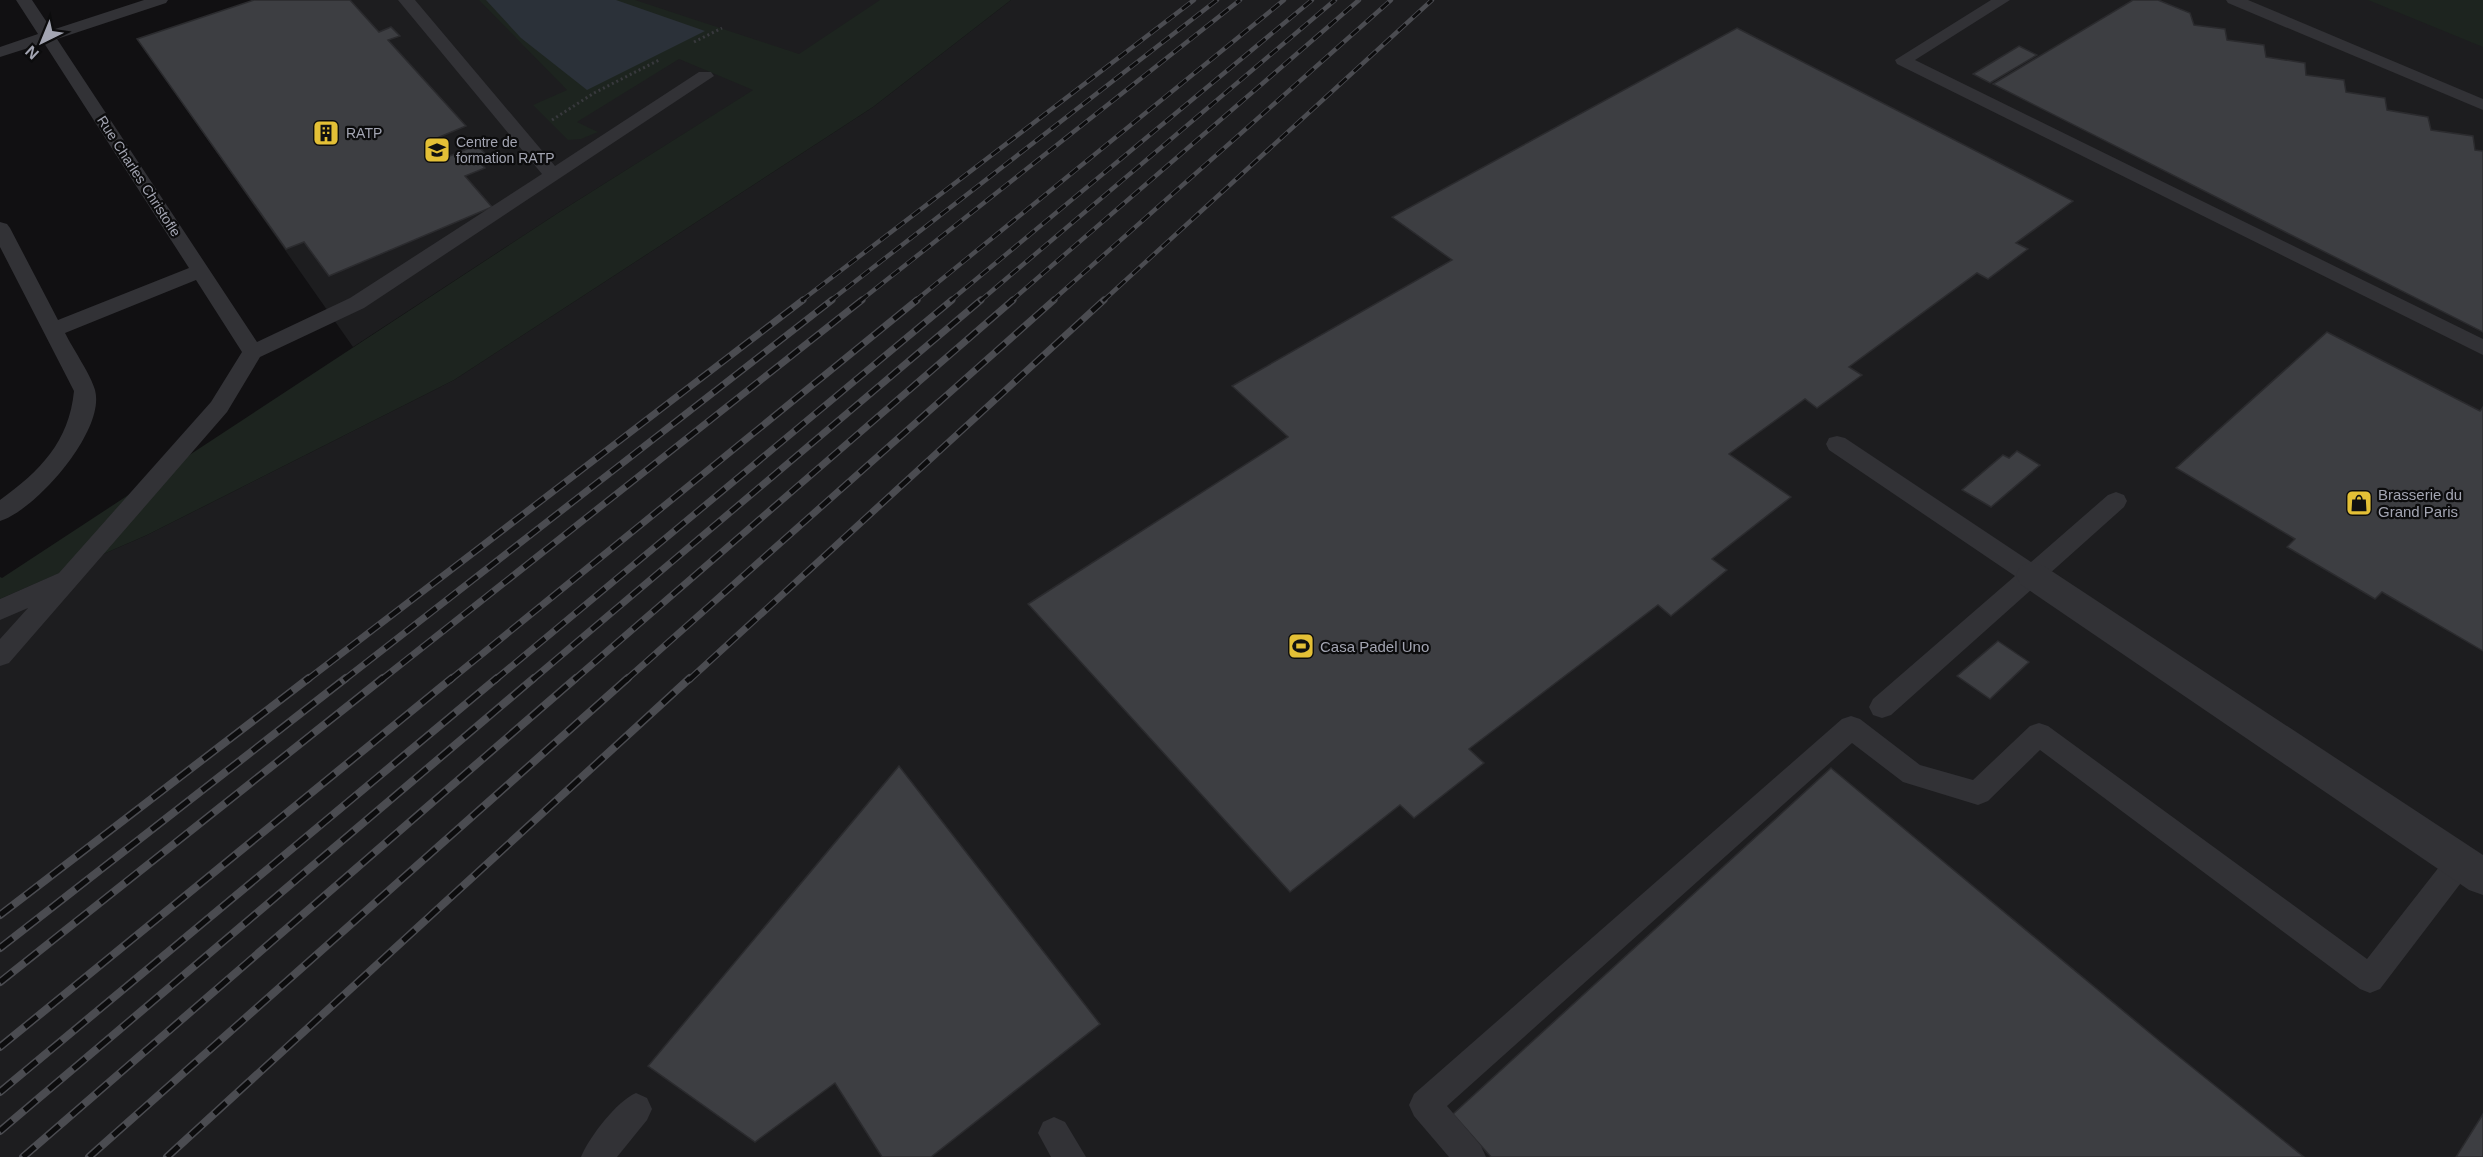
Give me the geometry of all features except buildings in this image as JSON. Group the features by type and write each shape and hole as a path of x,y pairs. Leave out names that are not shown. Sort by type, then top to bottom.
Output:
{"street":[{"path":"2032,574 2471,870"}],"lane":[{"name":"Rue Charles Christofle","path":"24,0 253,352"},
{"path":"0,52 160,0"},
{"path":"406,0 553,176"},
{"path":"2002,0 1903,60 2483,348"},
{"path":"2234,0 2483,105"},
{"path":"0,656 219,407 253,352 357,303 705,76"},
{"path":"0,228 85,391 86,407 68,449 24,496 0,512"},
{"path":"54,330 200,271"},
{"path":"1836,444 2032,574"},
{"path":"1882,707 2116,501"},
{"path":"0,610 69,578"},
{"path":"1470,1157 1425,1105 1851,727 1912,774 1978,793 2038,734 2370,979 2471,870"},
{"path":"597,1157 636,1109"}],"path":[{"path":"690,45 722,28"},
{"path":"519,136 549,121 594,93 668,56"}],"shaded area":[{"name":"Centre de formation RATP","path":"254,0 888,0 754,90 561,211 353,347 137,39"},
{"path":"479,0 635,0 799,54 880,0 1011,0 873,107 454,380 147,535 0,599 0,577 2,578 561,211 753,90 679,59 577,122 598,132 581,139 568,140 533,105 567,90"},
{"path":"486,0 616,0 705,31 587,90 521,38"},
{"path":"1011,0 2483,0 2483,1157 0,1157 0,599 147,535 454,380 873,107"},
{"path":"2368,0 2483,0 2483,47"}],"railway":[{"path":"801,301 1194,0"},
{"path":"830,301 1217,0"},
{"path":"860,301 1240,0"},
{"path":"915,301 1284,0"},
{"path":"950,301 1312,0"},
{"path":"980,301 1335,0"},
{"path":"1011,301 1359,0"},
{"path":"1052,301 1391,0"},
{"path":"1103,301 1432,0"},
{"path":"307,680 803,300"},
{"path":"344,680 832,300"},
{"path":"381,680 862,300"},
{"path":"450,680 917,300"},
{"path":"495,680 952,300"},
{"path":"532,680 981,300"},
{"path":"574,680 1013,300"},
{"path":"626,680 1054,300"},
{"path":"689,680 1104,300"},
{"path":"0,915 309,678"},
{"path":"0,948 346,678"},
{"path":"0,982 383,678"},
{"path":"0,1047 452,678"},
{"path":"0,1092 497,678"},
{"path":"0,1131 534,678"},
{"path":"23,1157 576,678"},
{"path":"89,1157 628,678"},
{"path":"167,1157 690,678"}],"place":[{"name":"RATP","path":"326,133"},
{"name":"Centre de formation RATP","path":"437,150"},
{"name":"Brasserie du Grand Paris","path":"2359,503"},
{"name":"Casa Padel Uno","path":"1301,646"}]}
